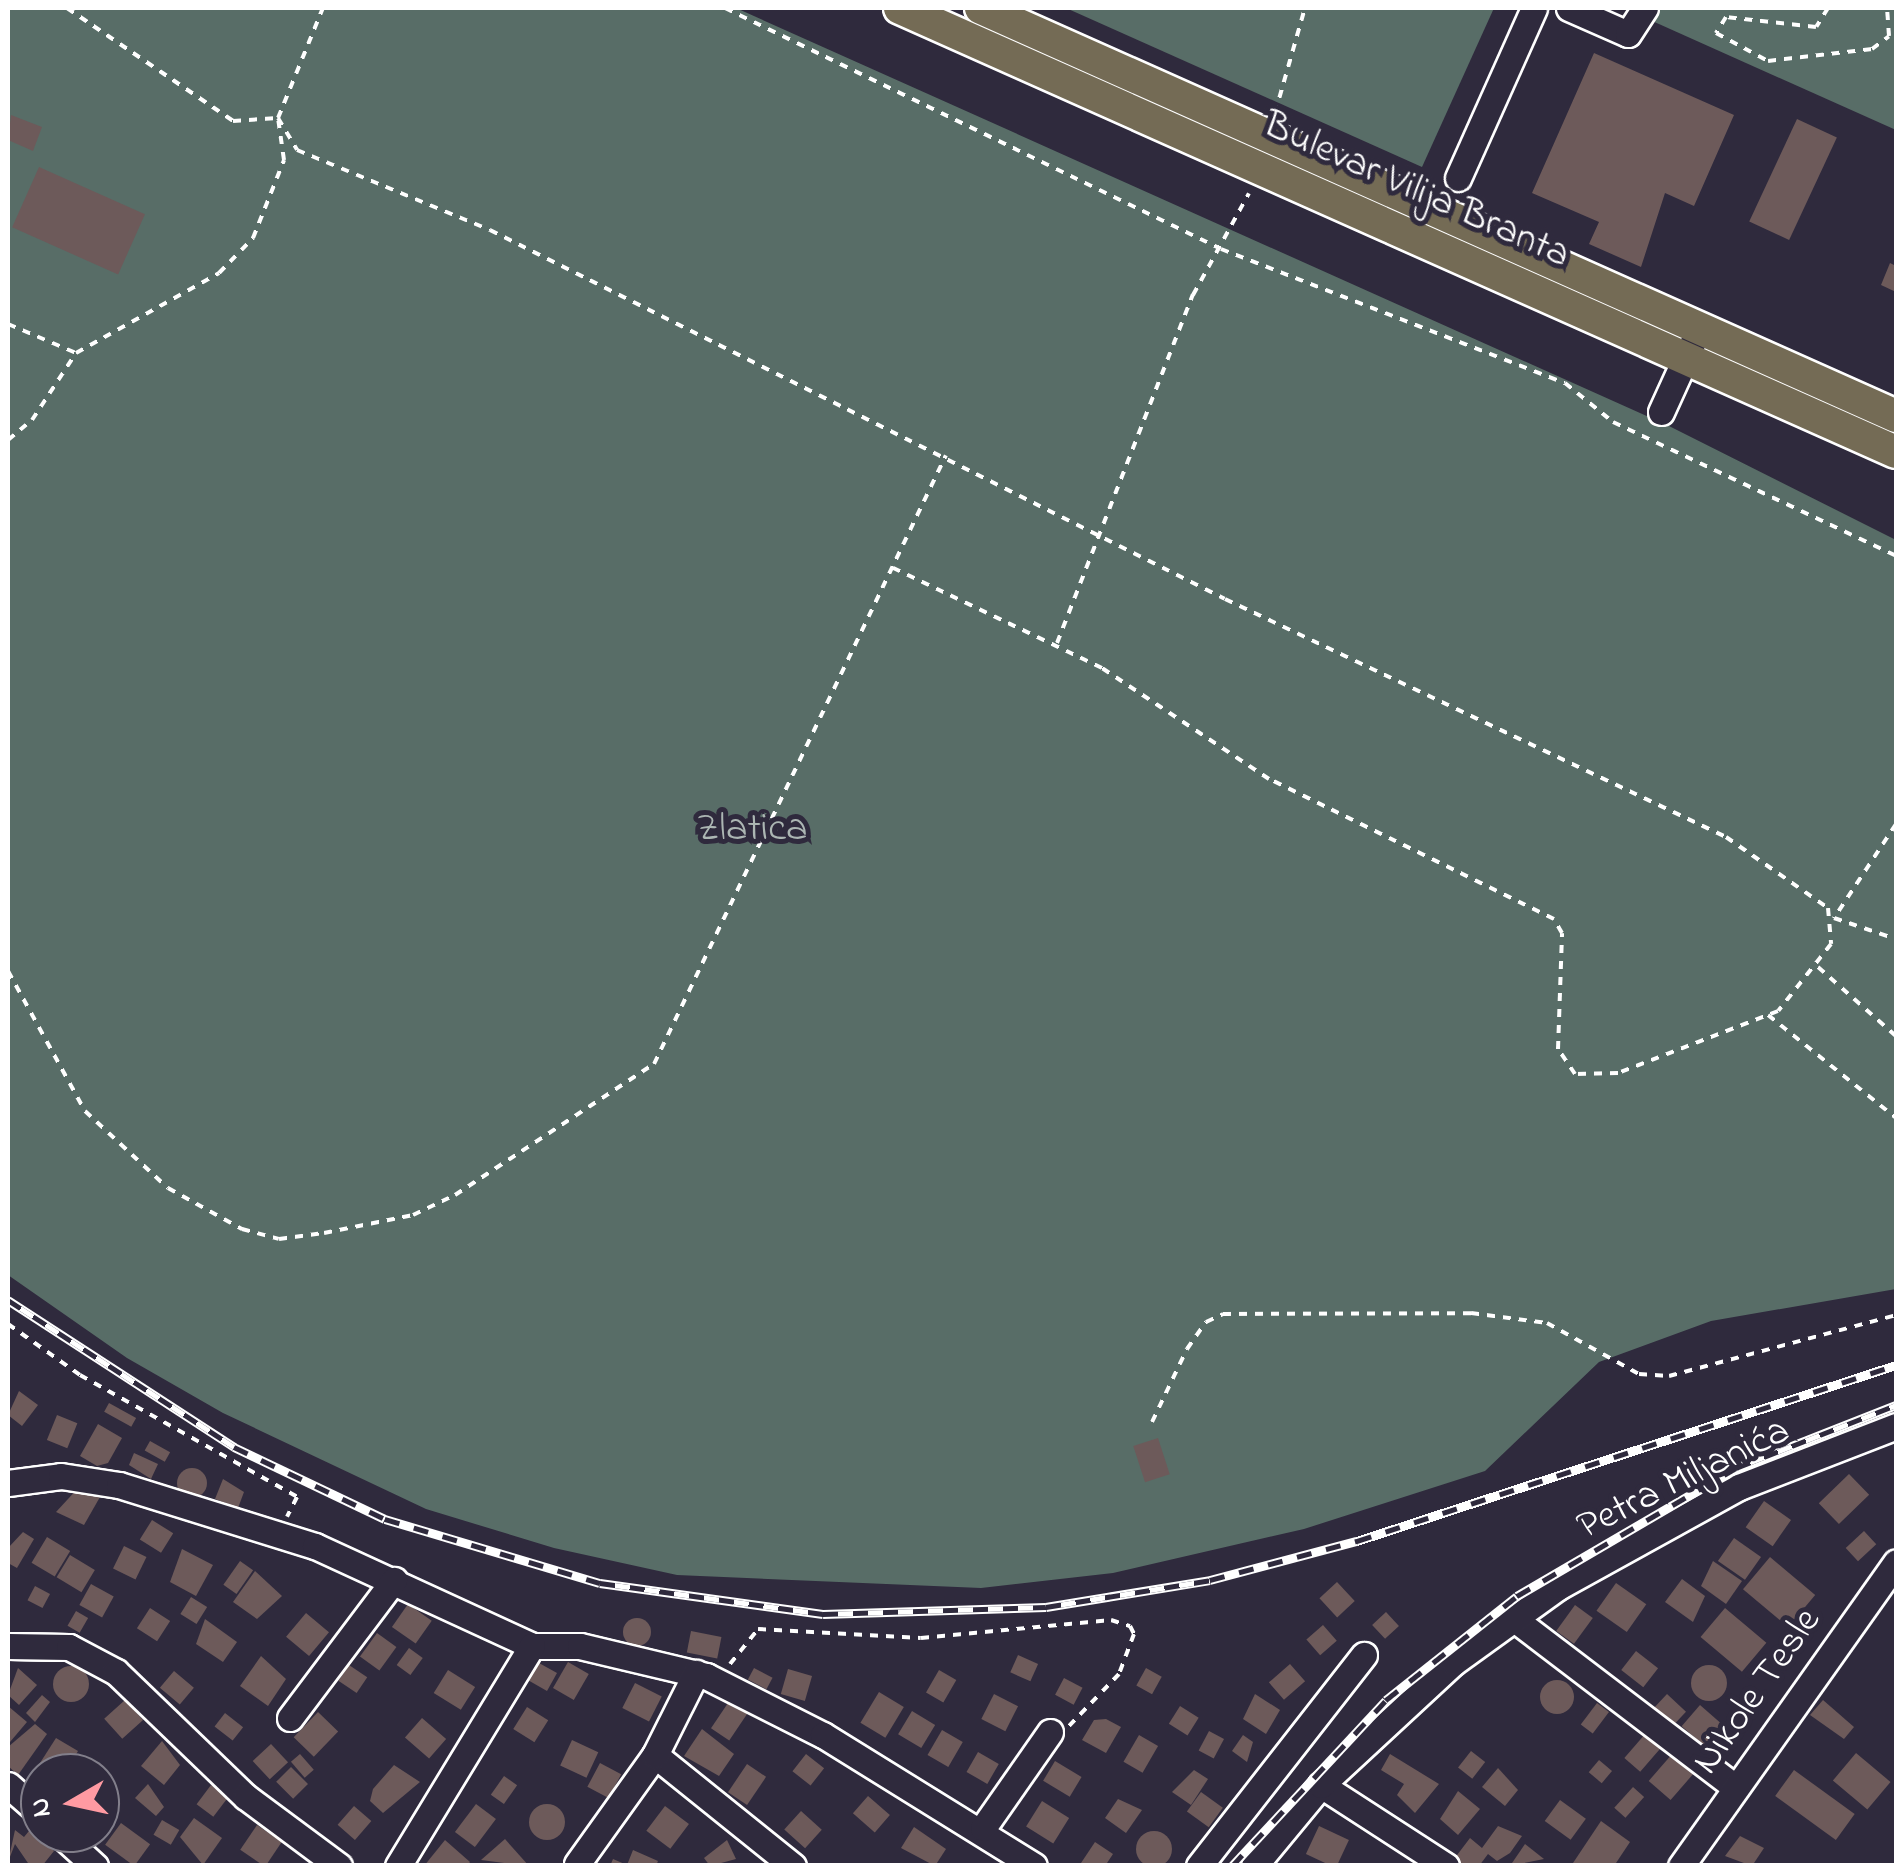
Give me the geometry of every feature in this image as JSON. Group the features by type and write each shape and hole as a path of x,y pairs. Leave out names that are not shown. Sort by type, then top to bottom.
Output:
{"main road":[{"name":"Bulevar Vilija Branta","path":"900,8 1692,343 1896,416"},
{"name":"Bulevar Vilija Branta","path":"981,8 1692,343 1896,452"}],"street":[{"path":"1458,178 1534,8"},
{"path":"1568,8 1628,34 1645,8"},
{"path":"1661,412 1692,343"},
{"name":"Petra Miljanića","path":"1254,1866 1321,1785 1513,1618 1739,1487 1896,1426"},
{"path":"8,1482 89,1479 280,1533 394,1580 532,1646 580,1646 696,1673 982,1828 1034,1866"},
{"name":"Nikole Tesle","path":"1681,1866 1896,1562"},
{"path":"290,1718 394,1580"},
{"path":"1513,1618 1736,1788"},
{"path":"8,1646 69,1647 116,1672 246,1797 339,1866"},
{"path":"398,1866 532,1646"},
{"path":"1199,1866 1364,1655"},
{"path":"577,1864 655,1755 696,1673"},
{"path":"982,1828 1050,1732"},
{"path":"655,1755 793,1866"},
{"path":"1321,1785 1446,1866"}],"path":[{"path":"66,8 233,121 278,118"},
{"path":"8,440 32,420 76,352 219,273 253,238 284,160 278,118 323,8"},
{"path":"726,8 1221,249 1565,383 1614,422 1896,556"},
{"path":"1274,122 1305,8"},
{"path":"1828,8 1816,26 1726,16 1716,33 1768,61 1872,49 1889,36 1887,8"},
{"path":"278,118 297,150 490,230 1726,838 1834,918 1896,940"},
{"path":"1056,644 1193,295 1221,249 1253,179"},
{"path":"8,324 76,352"},
{"path":"8,971 85,1110 148,1172 190,1200 279,1239 430,1208 654,1064 946,455"},
{"path":"893,568 1056,644 1186,717 1269,779 1554,919 1562,933 1558,1050 1575,1074 1618,1072 1768,1015 1796,998 1834,935 1834,918 1896,824"},
{"path":"1816,965 1896,1036"},
{"path":"1768,1015 1896,1118"},
{"path":"1152,1422 1187,1350 1206,1322 1222,1314 1471,1313 1547,1323 1639,1374 1670,1376 1896,1315"},
{"path":"8,1324 80,1375 297,1497 280,1533"},
{"path":"722,1684 743,1639 758,1629 921,1638 1111,1620 1130,1626 1134,1634 1119,1674 1075,1722 1050,1732"}],"green space":[{"name":"Zlatica","path":"8,8 736,8 1669,426 1896,540 1896,1289 1711,1321 1599,1362 1485,1471 1304,1529 1113,1573 981,1588 677,1575 554,1548 426,1509 223,1413 127,1358 8,1275"},
{"path":"1066,8 1494,8 1422,167"},
{"path":"1656,8 1896,8 1896,130 1650,20"}],"building":[{"path":"1594,53 1734,115 1694,206 1665,193 1641,267 1589,244 1599,222 1532,193"},
{"path":"11,115 42,127 33,151 8,140"},
{"path":"1797,119 1837,138 1789,240 1749,221"},
{"path":"39,167 145,214 118,274 12,227"},
{"path":"1890,263 1896,266 1896,292 1881,285"},
{"path":"19,1391 38,1405 22,1426 8,1415"},
{"path":"109,1403 136,1418 131,1427 104,1412"},
{"path":"57,1415 77,1423 67,1448 47,1440"},
{"path":"98,1424 122,1438 108,1463 97,1466 80,1456"},
{"path":"1158,1438 1170,1474 1145,1482 1133,1446"},
{"path":"150,1441 170,1452 165,1462 145,1451"},
{"path":"134,1453 158,1464 151,1479 129,1465"},
{"path":"192,1468 206,1477 207,1483 198,1497 192,1498 178,1489 177,1483 186,1469"},
{"path":"1849,1474 1869,1495 1839,1524 1819,1503"},
{"path":"223,1479 244,1492 238,1508 215,1499"},
{"path":"80,1486 100,1497 84,1525 56,1512"},
{"path":"1764,1501 1791,1520 1773,1546 1746,1527"},
{"path":"152,1520 173,1533 161,1553 140,1540"},
{"path":"1864,1531 1876,1544 1858,1561 1846,1548"},
{"path":"23,1532 34,1539 17,1568 8,1563 8,1548"},
{"path":"47,1537 70,1551 55,1577 32,1563"},
{"path":"1734,1538 1761,1557 1745,1580 1718,1561"},
{"path":"124,1546 146,1557 136,1579 113,1568"},
{"path":"182,1549 213,1565 196,1596 170,1582"},
{"path":"70,1555 95,1570 81,1592 57,1577"},
{"path":"1770,1557 1815,1595 1788,1627 1743,1589"},
{"path":"240,1561 253,1570 236,1594 223,1585"},
{"path":"1713,1561 1742,1581 1726,1604 1701,1586"},
{"path":"255,1571 282,1596 257,1619 233,1602"},
{"path":"1682,1579 1705,1596 1693,1622 1665,1602"},
{"path":"1337,1582 1355,1601 1337,1617 1319,1598"},
{"path":"1616,1583 1646,1604 1627,1632 1596,1611"},
{"path":"91,1584 114,1597 102,1618 79,1605"},
{"path":"35,1586 50,1594 42,1608 27,1600"},
{"path":"191,1597 207,1607 197,1624 180,1614"},
{"path":"408,1604 432,1621 416,1644 392,1627"},
{"path":"1575,1605 1593,1618 1574,1644 1556,1631"},
{"path":"150,1608 170,1621 157,1641 137,1628"},
{"path":"1725,1608 1766,1643 1742,1672 1701,1637"},
{"path":"76,1611 88,1618 80,1633 68,1626"},
{"path":"1386,1612 1399,1626 1385,1639 1372,1625"},
{"path":"306,1613 329,1632 309,1656 286,1637"},
{"path":"637,1618 647,1622 651,1632 647,1642 637,1646 627,1642 623,1632 627,1622"},
{"path":"205,1619 237,1642 223,1662 196,1644"},
{"path":"1323,1625 1337,1641 1320,1655 1306,1639"},
{"path":"691,1631 721,1637 717,1659 687,1653"},
{"path":"377,1633 396,1647 379,1671 360,1656"},
{"path":"409,1648 423,1658 410,1675 397,1665"},
{"path":"1636,1651 1658,1668 1643,1687 1621,1670"},
{"path":"1018,1655 1038,1664 1030,1681 1010,1672"},
{"path":"261,1656 286,1679 268,1706 240,1686"},
{"path":"568,1662 589,1674 574,1700 553,1688"},
{"path":"539,1663 557,1673 547,1691 526,1679"},
{"path":"1290,1664 1305,1681 1284,1700 1269,1682"},
{"path":"349,1665 367,1677 357,1693 338,1681"},
{"path":"1709,1665 1722,1670 1727,1683 1722,1696 1709,1701 1696,1696 1691,1683 1696,1670"},
{"path":"71,1666 84,1671 89,1684 84,1697 71,1702 58,1697 53,1684 58,1671"},
{"path":"18,1668 37,1685 19,1705 8,1695"},
{"path":"754,1668 773,1678 766,1689 748,1679"},
{"path":"1146,1668 1162,1677 1152,1694 1136,1685"},
{"path":"788,1669 812,1676 805,1701 781,1694"},
{"path":"448,1670 475,1687 461,1710 434,1693"},
{"path":"939,1670 956,1680 943,1703 926,1693"},
{"path":"174,1671 194,1688 180,1705 160,1688"},
{"path":"1064,1678 1083,1688 1074,1705 1055,1695"},
{"path":"1557,1680 1569,1685 1574,1697 1569,1709 1557,1714 1545,1709 1540,1697 1545,1685"},
{"path":"635,1683 662,1697 649,1722 622,1708"},
{"path":"879,1692 904,1707 885,1738 860,1723"},
{"path":"994,1694 1018,1706 1005,1731 981,1719"},
{"path":"1255,1694 1280,1710 1266,1734 1243,1719"},
{"path":"1667,1694 1686,1712 1671,1728 1652,1710"},
{"path":"42,1695 50,1702 35,1722 26,1713"},
{"path":"125,1700 143,1720 122,1739 104,1719"},
{"path":"730,1700 748,1712 729,1740 711,1728"},
{"path":"1823,1700 1854,1727 1844,1739 1810,1715"},
{"path":"1597,1703 1609,1712 1593,1734 1581,1725"},
{"path":"1700,1705 1725,1727 1707,1748 1682,1726"},
{"path":"8,1706 27,1722 10,1742 8,1740"},
{"path":"1180,1706 1199,1718 1188,1735 1169,1724"},
{"path":"527,1707 548,1720 534,1742 513,1729"},
{"path":"912,1711 935,1725 921,1748 898,1734"},
{"path":"318,1712 338,1731 314,1757 294,1737"},
{"path":"225,1713 243,1727 233,1741 215,1726"},
{"path":"422,1718 446,1739 429,1759 405,1738"},
{"path":"1106,1719 1121,1727 1106,1753 1082,1740 1094,1720"},
{"path":"35,1724 47,1734 34,1753 20,1753 18,1775 8,1766 8,1747"},
{"path":"702,1729 734,1754 719,1776 684,1756"},
{"path":"942,1730 963,1742 948,1767 928,1755"},
{"path":"1209,1731 1224,1739 1214,1758 1199,1750"},
{"path":"1646,1733 1662,1747 1640,1772 1624,1758"},
{"path":"1139,1735 1158,1746 1143,1773 1124,1762"},
{"path":"1243,1735 1253,1742 1247,1762 1232,1751"},
{"path":"56,1738 78,1751 77,1753 46,1753"},
{"path":"572,1740 598,1752 586,1778 560,1765"},
{"path":"162,1741 180,1765 164,1785 141,1766"},
{"path":"271,1744 288,1762 270,1779 253,1761"},
{"path":"1471,1751 1485,1762 1472,1779 1458,1768"},
{"path":"978,1752 999,1764 987,1784 966,1772"},
{"path":"1673,1753 1695,1772 1671,1800 1649,1781"},
{"path":"1856,1753 1890,1782 1867,1810 1833,1781"},
{"path":"300,1754 314,1770 305,1778 291,1762"},
{"path":"806,1754 824,1768 811,1785 792,1771"},
{"path":"1390,1754 1439,1784 1415,1813 1397,1795 1404,1784 1381,1770"},
{"path":"1599,1760 1612,1771 1602,1783 1589,1772"},
{"path":"1055,1761 1082,1777 1070,1797 1043,1781"},
{"path":"600,1763 621,1774 609,1798 587,1787"},
{"path":"747,1764 766,1777 747,1805 728,1792"},
{"path":"394,1765 420,1782 383,1813 370,1801 373,1789"},
{"path":"291,1767 308,1784 293,1799 276,1782"},
{"path":"1498,1768 1518,1790 1505,1806 1482,1787"},
{"path":"1194,1770 1208,1779 1191,1805 1172,1792"},
{"path":"1794,1770 1855,1814 1836,1840 1775,1796"},
{"path":"504,1776 517,1785 504,1804 491,1795"},
{"path":"148,1784 164,1807 156,1816 135,1798"},
{"path":"211,1785 228,1798 213,1817 197,1804"},
{"path":"1633,1787 1644,1797 1625,1818 1614,1808"},
{"path":"1458,1791 1480,1809 1458,1835 1440,1819"},
{"path":"1201,1792 1223,1808 1209,1827 1187,1811"},
{"path":"868,1796 890,1815 875,1832 853,1813"},
{"path":"1118,1799 1142,1810 1126,1833 1105,1818"},
{"path":"1560,1800 1586,1819 1571,1840 1545,1821"},
{"path":"1042,1801 1069,1818 1053,1843 1026,1826"},
{"path":"476,1804 496,1819 475,1847 455,1832"},
{"path":"547,1804 560,1809 565,1822 560,1835 547,1840 534,1835 529,1822 534,1809"},
{"path":"354,1806 371,1821 355,1840 338,1825"},
{"path":"665,1806 689,1824 670,1849 646,1831"},
{"path":"801,1811 822,1830 805,1848 784,1830"},
{"path":"194,1818 222,1838 203,1865 180,1837"},
{"path":"162,1820 179,1830 171,1845 154,1835"},
{"path":"1601,1821 1630,1842 1614,1866 1571,1866"},
{"path":"121,1823 150,1844 134,1866 116,1853 120,1853"},
{"path":"257,1825 282,1842 266,1866 240,1850"},
{"path":"1319,1826 1349,1840 1337,1866 1306,1854"},
{"path":"1498,1826 1522,1836 1510,1853 1497,1861 1488,1854 1479,1866 1451,1863 1470,1838 1482,1848"},
{"path":"914,1827 946,1849 935,1866 901,1848"},
{"path":"15,1830 20,1834 20,1851 15,1844 8,1862"},
{"path":"1154,1831 1167,1836 1172,1849 1167,1862 1154,1867 1141,1862 1136,1849 1141,1836"},
{"path":"1740,1836 1764,1848 1752,1866 1725,1856"},
{"path":"505,1839 529,1866 481,1860"},
{"path":"445,1840 470,1862 467,1866 424,1866"},
{"path":"727,1840 736,1859 710,1866 704,1858"},
{"path":"1095,1842 1113,1854 1105,1866 1079,1866"},
{"path":"1525,1844 1544,1859 1510,1866"},
{"path":"633,1850 658,1861 656,1866 610,1866 613,1859 627,1865"},
{"path":"21,1853 52,1853 42,1866 30,1866"}],"railway":[{"path":"8,1300 234,1447 385,1519 600,1583 823,1614 1046,1607 1210,1580 1357,1541 1896,1365"},
{"path":"1232,1866 1386,1700 1517,1596 1736,1468 1896,1405"}]}
